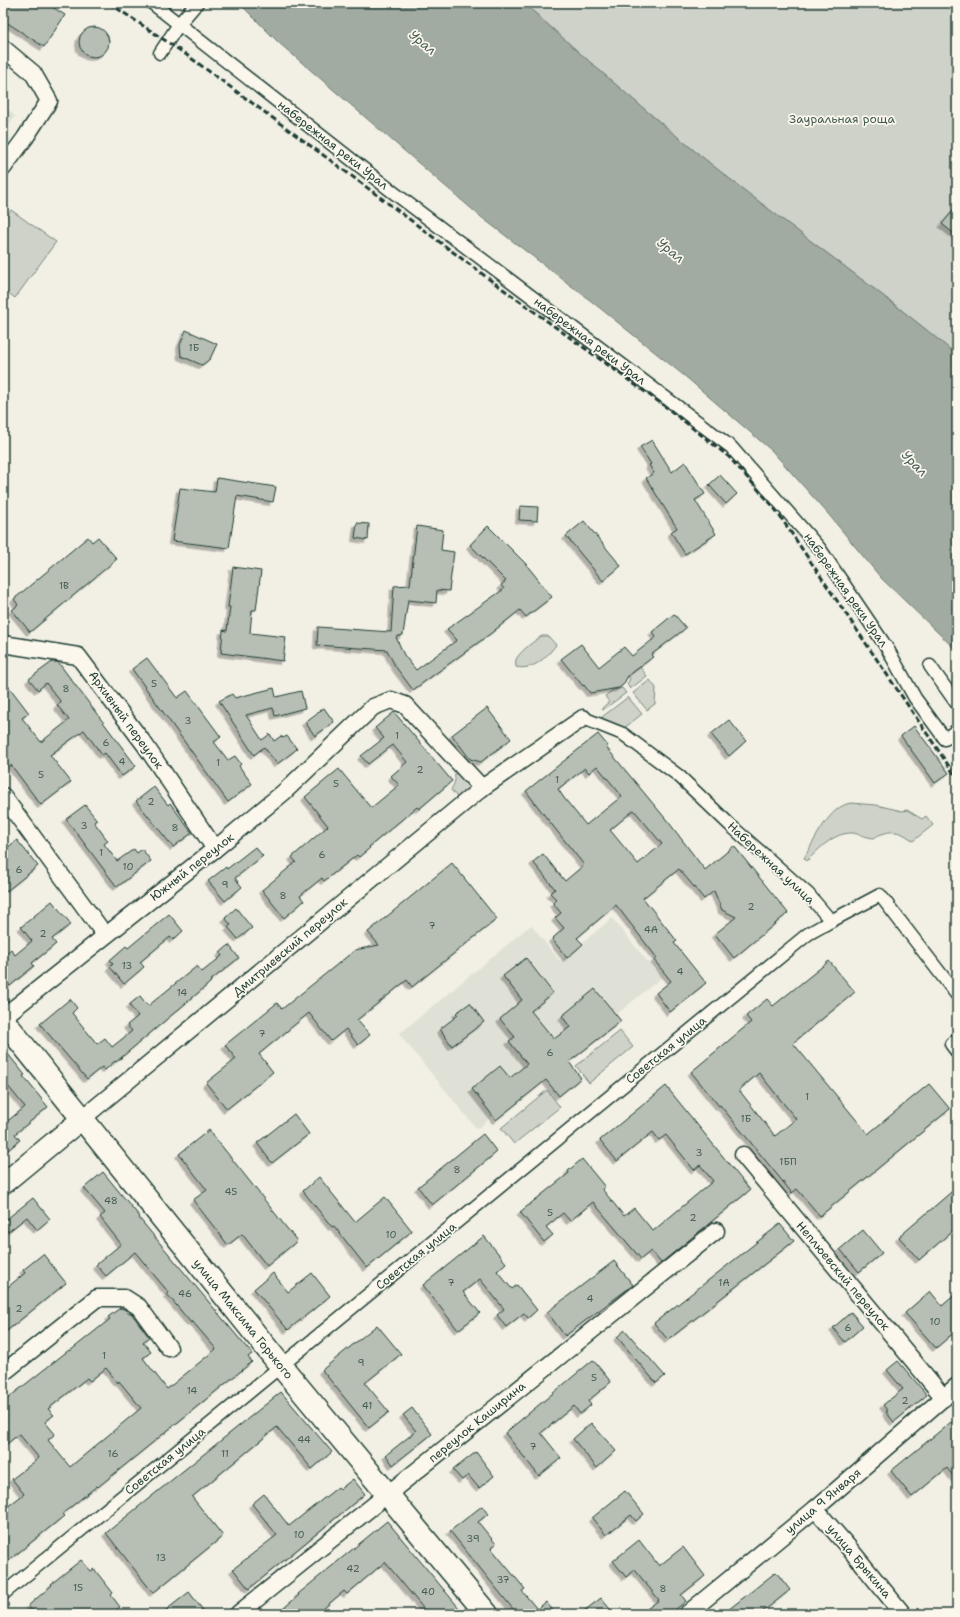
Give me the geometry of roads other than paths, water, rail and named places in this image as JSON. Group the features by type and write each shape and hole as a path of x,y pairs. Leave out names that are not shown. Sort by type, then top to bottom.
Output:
{"main road":[{"name":"улица Максима Горького","path":"3,1018 281,1366 487,1614"}],"street":[{"name":"набережная реки Урал","path":"152,3 389,189 731,447 820,549 887,648 916,698 945,738 957,730"},
{"path":"160,53 179,24 197,3"},
{"path":"3,48 33,73 49,101 3,168"},
{"name":"Архивный переулок","path":"3,644 78,656 145,745 215,849"},
{"path":"930,666 957,704"},
{"name":"Южный переулок","path":"3,1018 284,792 373,707 391,700 405,705 482,788"},
{"name":"Дмитриевский переулок","path":"3,1184 482,788 583,718"},
{"name":"Набережная улица","path":"583,718 623,734 679,776 730,825 808,894 831,921"},
{"path":"3,796 105,935"},
{"path":"831,921 880,895 957,995"},
{"name":"Советская улица","path":"3,1594 802,940 831,921"},
{"path":"957,1039 950,1044 957,1052"},
{"name":"Неплюевский переулок","path":"743,1155 944,1398"},
{"name":"переулок Каширина","path":"238,1614 716,1231"},
{"path":"3,1373 97,1298 125,1298 139,1307 169,1348"},
{"name":"улица 9 Января","path":"687,1614 815,1509 957,1386"},
{"name":"улица Брыкина","path":"815,1509 903,1614"}],"water":[{"name":"Урал","path":"239,3 524,3 621,89 696,152 899,308 957,355 957,651 881,578 829,515 772,451 687,378 591,301 481,217 279,43"}],"railway":[{"path":"109,3 184,53 489,279 666,407 728,456 773,506 957,778"}],"park label":[{"name":"Зауральная роща","path":"842,119"}]}
